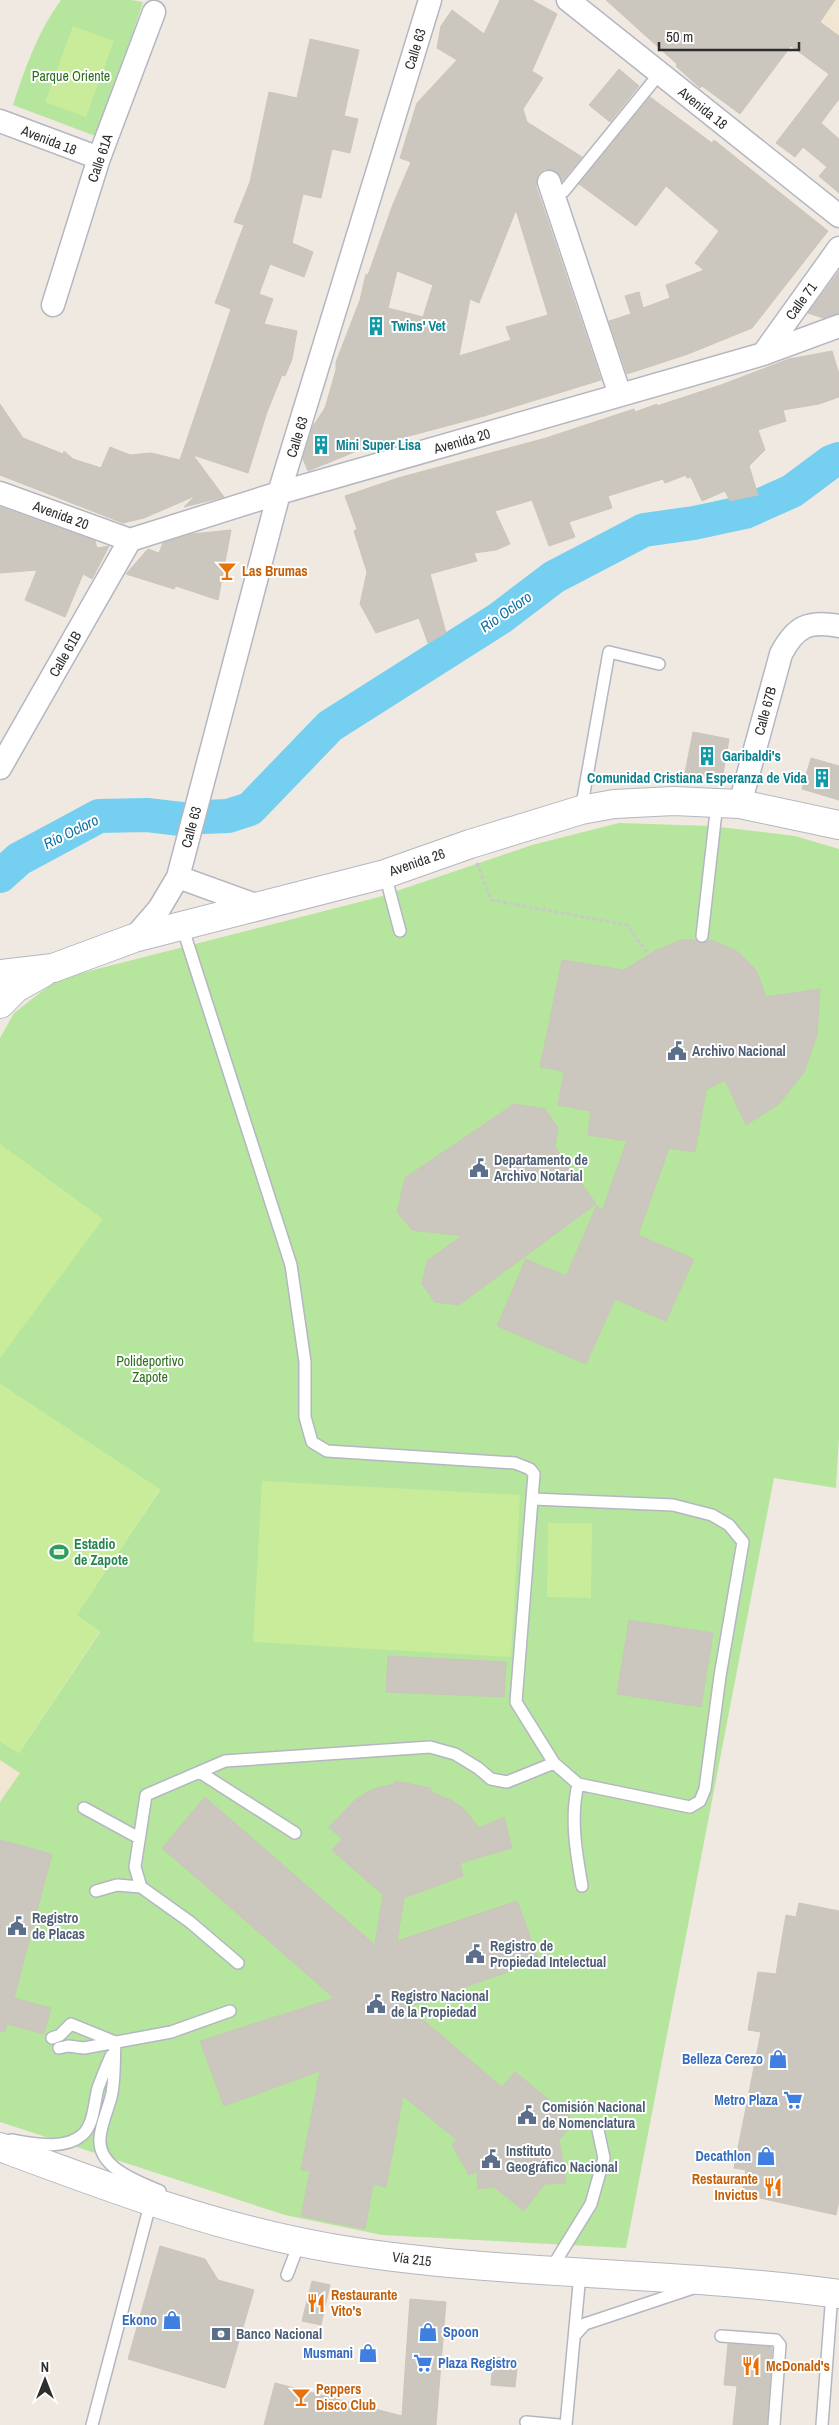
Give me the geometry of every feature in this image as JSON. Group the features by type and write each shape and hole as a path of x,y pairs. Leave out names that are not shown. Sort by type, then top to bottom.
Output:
{"street":[{"name":"Calle 63","path":"134,938 159,909 178,877 279,493 430,0"},
{"name":"Avenida 18","path":"568,0 839,216"},
{"name":"Calle 61A","path":"53,306 98,158 154,12"},
{"name":"Avenida 18","path":"0,121 98,158"},
{"path":"557,186 620,395"},
{"name":"Calle 71","path":"763,354 839,248"},
{"name":"Avenida 20","path":"0,492 130,540 279,493 763,354 839,326"},
{"name":"Calle 61B","path":"0,768 130,540"},
{"name":"Calle 67B","path":"729,804 781,654 791,635 806,626 826,623 839,626"},
{"name":"Avenida 26","path":"0,974 53,968 134,938 384,874 470,844 581,810 614,804 674,801 729,804 839,825"},
{"path":"178,877 261,907"},
{"path":"0,1004 16,988 53,968"},
{"name":"Vía 215","path":"0,2147 195,2216 338,2249 427,2262 711,2282 835,2293"}],"lane":[{"path":"557,186 660,73"},
{"path":"581,810 609,652 659,664"},
{"path":"702,936 729,804"},
{"path":"384,874 400,931"},
{"path":"182,926 291,1265 305,1362 305,1417 312,1442 327,1451 516,1463 530,1469 534,1474 533,1499 516,1702 554,1763 578,1784 690,1807 700,1801 705,1789 720,1676 743,1542 730,1526 712,1515 673,1505 533,1499"},
{"path":"141,1887 135,1867 146,1795 201,1773 225,1761 430,1747 455,1754 478,1768 491,1779 507,1782 554,1763"},
{"path":"201,1773 295,1833"},
{"path":"578,1784 573,1806 576,1854 582,1886"},
{"path":"84,1808 139,1838"},
{"path":"96,1891 117,1885 141,1887 190,1922 238,1963"},
{"path":"59,2048 68,2046 84,2048 170,2032 230,2011"},
{"path":"52,2038 60,2035 71,2024 116,2042"},
{"path":"0,2138 52,2145 73,2141 83,2135 90,2122 98,2090 116,2042"},
{"path":"116,2042 112,2093 99,2140 102,2151 113,2167 125,2176 176,2198 195,2216"},
{"path":"550,2271 591,2204 604,2158 598,2130"},
{"path":"92,2425 151,2201"},
{"path":"287,2275 300,2241"},
{"path":"566,2425 580,2274"},
{"path":"575,2334 585,2324 711,2282"},
{"path":"822,2425 835,2293"},
{"path":"721,2336 776,2340 780,2345 774,2425"},
{"path":"526,2422 559,2425"}],"path":[{"path":"470,844 491,900 627,925 647,952"}],"shaded area":[{"path":"791,0 839,0 839,35"},
{"path":"0,1760 20,1773 0,1802"}],"green space":[{"name":"Parque Oriente","path":"61,0 131,0 143,2 98,137 13,105 27,64 39,37"},
{"path":"73,26 114,41 86,117 45,102"},
{"name":"Polideportivo Zapote","path":"619,823 711,826 795,836 839,849 839,1437 836,1488 774,1478 626,2248 382,2235 285,2215 0,2122 0,1802 20,1773 0,1760 0,1741 19,1753 100,1632 76,1615 160,1490 0,1384 0,1038 14,1013 58,979 379,897 532,845"},
{"path":"0,1144 103,1219 0,1358"},
{"name":"Estadio de Zapote","path":"0,1384 160,1489 77,1615 100,1631 19,1753 0,1741"},
{"path":"262,1481 520,1495 511,1657 253,1642"},
{"path":"548,1523 592,1523 591,1598 547,1597"}],"building":[{"path":"500,0 532,0 557,14 532,71 543,78 523,109 527,122 582,157 562,181 557,172 545,169 539,174 536,186 601,380 484,416 364,448 308,471 303,459 313,426 325,408 336,370 336,362 360,300 366,274 368,275 392,207 411,162 400,158 417,103 457,60 437,48 441,26 452,10 484,34","holes":["516,210 548,315 506,327 511,340 459,356 470,299 479,303","397,271 433,285 423,317 388,308"]},
{"path":"606,0 835,0 820,22 839,36 839,99 821,123 839,139 839,193 819,176 827,167 803,147 795,157 776,143 829,74 791,46 740,114 702,86 700,88 676,66 677,64"},
{"path":"310,39 359,50 344,116 358,119 350,153 332,149 321,198 303,194 292,243 313,252 304,277 270,264 259,294 273,299 264,324 297,331 292,359 285,376 282,375 267,412 248,473 193,455 224,497 184,507 195,496 144,518 123,523 0,475 0,404 23,438 63,454 64,451 73,459 101,468 110,447 130,455 151,453 180,460 231,309 215,303 244,225 234,222 250,182 269,92 297,98"},
{"path":"619,69 639,86 610,122 589,105"},
{"path":"650,97 712,143 714,140 828,231 752,328 688,354 627,374 609,321 631,314 625,296 639,292 643,308 670,298 666,285 704,270 695,263 719,231 666,186 636,226 579,184"},
{"path":"839,271 839,313 823,318 808,313"},
{"path":"832,351 839,374 839,397 819,404 783,410 786,421 758,430 765,450 749,466 758,495 730,501 725,491 702,501 691,477 687,478 686,475 665,483 663,479 608,496 612,508 569,522 575,537 549,546 532,500 495,511 510,544 496,550 474,553 477,561 430,574 446,633 428,643 419,618 376,633 360,604 367,572 354,531 357,529 345,496 398,478 546,438 634,409 635,412 657,404 657,406 721,385 789,359"},
{"path":"0,507 95,541 97,548 109,546 92,579 83,574 65,617 25,600 37,570 0,573"},
{"path":"231,530 218,600 176,586 174,589 126,574 148,549 159,553 163,543 192,534"},
{"name":"Garibaldi's","path":"693,732 729,739 722,780 685,773"},
{"name":"Comunidad Cristiana Esperanza de Vida","path":"811,758 839,766 839,800 802,789"},
{"name":"Archivo Nacional","path":"681,940 696,940 702,943 712,940 738,952 756,970 766,997 820,989 817,1035 804,1072 779,1104 746,1125 725,1080 706,1090 695,1152 669,1148 638,1235 694,1259 666,1321 615,1299 586,1364 497,1326 526,1259 566,1276 597,1205 602,1211 627,1141 588,1135 591,1111 558,1105 564,1071 540,1067 562,960 624,970 655,951"},
{"path":"514,1104 545,1109 558,1128 555,1147 596,1204 459,1305 435,1302 422,1284 427,1261 462,1236 412,1230 397,1212 405,1178"},
{"path":"629,1620 713,1633 701,1707 617,1694"},
{"path":"388,1656 506,1662 504,1697 386,1692"},
{"name":"Registro Nacional de la Propiedad","path":"395,1781 431,1788 431,1792 453,1801 464,1809 479,1828 504,1817 512,1848 460,1863 463,1876 404,1898 397,1941 517,1901 539,1961 408,2007 502,2087 515,2072 575,2121 559,2140 566,2183 545,2184 524,2211 494,2187 478,2189 477,2171 469,2175 452,2145 457,2140 403,2096 386,2187 373,2184 365,2229 301,2216 310,2171 301,2170 320,2071 224,2106 200,2041 334,1998 162,1848 205,1797 375,1945 383,1895 332,1850 342,1839 329,1827 356,1799 373,1789 394,1784"},
{"name":"Registro de Placas","path":"0,1840 52,1854 14,1998 51,2008 44,2034 7,2024 5,2031 0,2031"},
{"name":"Metro Plaza","path":"799,1903 839,1911 839,2200 836,2215 742,2194 746,2170 734,2168 761,2032 748,2030 758,1972 776,1974 786,1915 796,1917"},
{"name":"Ekono","path":"160,2246 205,2259 218,2280 254,2290 225,2388 128,2359"},
{"name":"Restaurante Vito's","path":"312,2281 330,2285 321,2325 302,2321"},
{"path":"410,2299 446,2302 436,2425 264,2425 275,2383 402,2416"},
{"name":"McDonald's","path":"728,2344 772,2347 767,2425 733,2425 737,2386 724,2385"},
{"name":"Plaza Registro","path":"493,2357 518,2360 515,2387 491,2385"}],"waterway":[{"name":"Río Ocloro","path":"203,817 228,816 250,809 330,726 500,618 554,577 644,530 694,523 745,512 792,491 831,462 839,459"},
{"name":"Río Ocloro","path":"0,876 19,859 99,816 147,815 181,819"}],"place":[{"name":"Twins' Vet","path":"376,326"},
{"name":"Mini Super Lisa","path":"321,445"},
{"name":"Las Brumas","path":"227,571"},
{"name":"Garibaldi's","path":"707,756"},
{"name":"Comunidad Cristiana Esperanza de Vida","path":"822,778"},
{"name":"Archivo Nacional","path":"677,1051"},
{"name":"Departamento de Archivo Notarial","path":"479,1168"},
{"name":"Estadio de Zapote","path":"59,1552"},
{"name":"Registro de Placas","path":"17,1926"},
{"name":"Registro de Propiedad Intelectual","path":"475,1954"},
{"name":"Registro Nacional de la Propiedad","path":"376,2004"},
{"name":"Belleza Cerezo","path":"778,2059"},
{"name":"Metro Plaza","path":"793,2100"},
{"name":"Comisión Nacional de Nomenclatura","path":"527,2115"},
{"name":"Decathlon","path":"766,2156"},
{"name":"Instituto Geográfico Nacional","path":"491,2159"},
{"name":"Restaurante Invictus","path":"773,2187"},
{"name":"Restaurante Vito's","path":"316,2303"},
{"name":"Ekono","path":"172,2320"},
{"name":"Spoon","path":"428,2332"},
{"name":"Banco Nacional","path":"221,2334"},
{"name":"Musmani","path":"368,2353"},
{"name":"Plaza Registro","path":"423,2363"},
{"name":"McDonald's","path":"751,2366"},
{"name":"Peppers Disco Club","path":"301,2397"}]}
